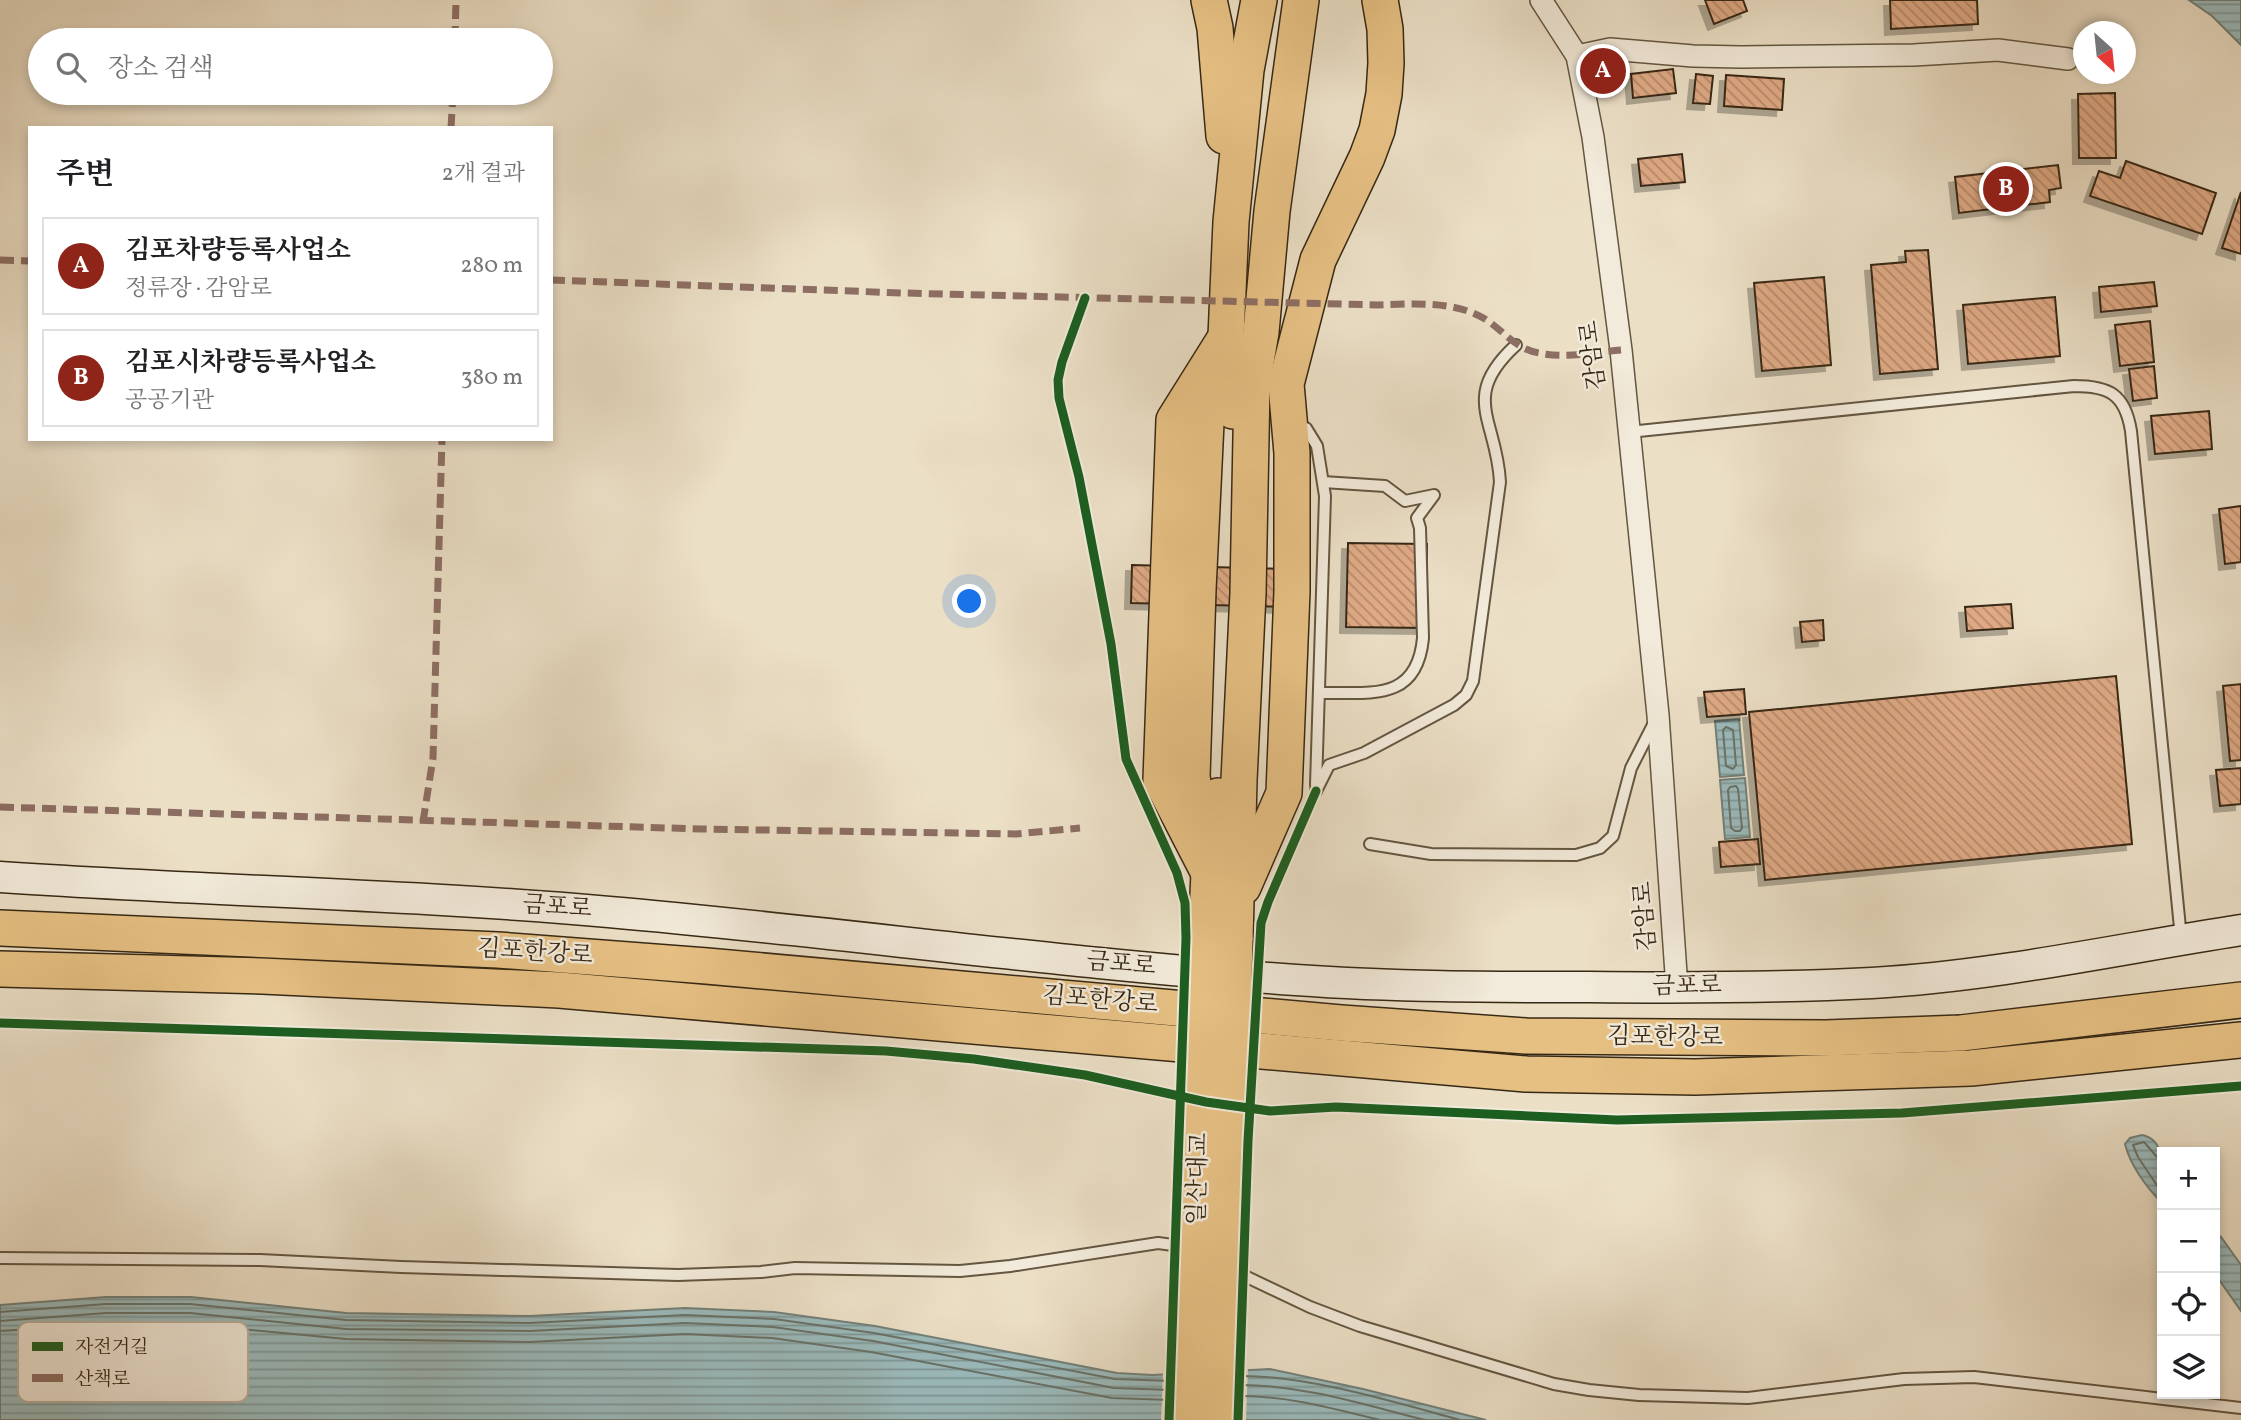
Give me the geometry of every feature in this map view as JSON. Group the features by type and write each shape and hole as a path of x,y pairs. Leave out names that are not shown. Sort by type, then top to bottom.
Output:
{"highway":[{"path":"1209,0 1215,28 1231,222"},
{"path":"1221,939 1209,873 1220,775 1228,594 1234,382 1226,337 1231,222 1246,71 1259,0"},
{"path":"1236,904 1248,593 1252,385 1261,332 1272,211 1301,0"},
{"path":"1221,939 1284,793 1292,591 1292,453 1286,384 1318,260 1367,158 1377,130 1384,94 1386,63 1385,29 1380,0"},
{"path":"1236,904 1300,790 1310,592 1306,428 1261,332"},
{"path":"1209,873 1161,780 1174,420 1226,337"},
{"name":"김포한강로","path":"0,928 498,950 1341,1023 1526,1036 1813,1038 1961,1033 2241,1000"},
{"name":"일산대교","path":"1190,1420 1221,939"},
{"name":"일산대교","path":"1221,939 1221,1420"},
{"name":"김포한강로","path":"0,969 262,976 559,990 1526,1074 1696,1077 1971,1068 2241,1040"}],"main road":[{"name":"금포로","path":"0,877 297,891 607,912 1300,981 1538,987 1677,988 1917,979 2067,960 2241,930"}],"street":[{"name":"감암로","path":"1541,0 1577,56 1593,136 1629,432 1658,715 1677,988"},
{"path":"1577,56 1610,49 1693,56 1769,58 1998,50 2068,59"}],"lane":[{"path":"1306,428 1317,446 1325,496 1316,791 1329,765 1364,753 1454,705 1466,695 1473,681 1500,482 1499,465 1488,424 1485,392 1487,379 1498,361 1516,345"},
{"path":"1629,432 2074,386 2092,386 2115,395 2123,403 2129,416 2131,431 2182,939"},
{"path":"1321,693 1389,691 1405,680 1417,665 1423,638 1418,518 1434,495 1405,501 1384,486 1323,482"},
{"path":"1370,844 1431,854 1576,855 1600,848 1613,836 1631,768 1658,715"},
{"path":"0,1258 247,1260 678,1275 795,1268 960,1271 1158,1243 1186,1250 1310,1307 1360,1326 1554,1384 1589,1390 1639,1395 1748,1398 1904,1380 1974,1377 2241,1408"}],"water":[{"path":"2189,0 2241,0 2241,45 2212,16"},
{"path":"1739,719 1744,775 1720,777 1715,721"},
{"path":"1745,778 1750,837 1725,839 1720,780"},
{"path":"2142,1135 2151,1138 2158,1147 2157,1197 2131,1160 2125,1144 2130,1138"},
{"path":"2220,1236 2241,1265 2241,1311 2220,1281"},
{"path":"106,1297 191,1297 346,1313 530,1316 685,1308 774,1312 875,1326 1117,1373 1152,1375 1270,1369 1486,1420 0,1420 0,1305"}],"pier":[{"path":"1248,1366 1246,1420 1161,1420 1163,1371"}],"building":[{"path":"1705,0 1743,0 1747,11 1714,24"},
{"path":"1890,0 1977,0 1978,24 1891,29"},
{"path":"1673,69 1676,93 1633,98 1631,74"},
{"path":"1696,74 1713,76 1710,104 1693,103"},
{"path":"1726,75 1784,79 1782,110 1724,106"},
{"path":"2115,93 2116,158 2079,158 2078,94"},
{"path":"1682,154 1685,182 1641,186 1638,159"},
{"path":"2126,161 2216,193 2202,234 2090,196 2099,171 2120,178"},
{"path":"2058,165 2061,188 2049,190 2050,202 1959,213 1955,177"},
{"path":"2241,192 2241,254 2222,248"},
{"path":"1928,250 1938,369 1880,374 1871,265 1906,262 1905,251"},
{"path":"1824,277 1831,365 1762,371 1754,283"},
{"path":"2154,282 2157,306 2101,312 2099,287"},
{"path":"2055,297 2060,356 1968,364 1963,305"},
{"path":"2150,321 2154,362 2120,366 2115,325"},
{"path":"2154,366 2157,398 2133,401 2129,369"},
{"path":"2209,411 2212,449 2155,454 2151,416"},
{"path":"2241,506 2241,562 2225,564 2219,509"},
{"path":"1348,543 1427,544 1426,628 1346,627"},
{"path":"1132,565 1289,569 1288,607 1131,603"},
{"path":"2011,604 2013,628 1967,631 1965,607"},
{"path":"1823,620 1824,640 1802,642 1800,622"},
{"path":"2116,676 2132,844 1765,880 1749,712"},
{"path":"2241,684 2241,760 2230,761 2223,686"},
{"path":"1744,689 1746,714 1707,717 1704,692"},
{"path":"2241,768 2241,804 2220,806 2216,770"},
{"path":"1758,839 1760,864 1721,867 1719,842"}],"marked path":[{"path":"455,28 456,0"},
{"path":"451,126 452,105"},
{"path":"0,260 28,261"},
{"path":"553,280 903,293 1378,305 1433,304 1473,313 1492,324 1516,344 1539,353 1570,355 1621,350"},
{"path":"423,822 433,758 442,441"},
{"path":"0,807 700,829 1016,834 1080,828"}],"cycle path":[{"path":"1085,298 1062,362 1058,380 1059,398 1079,477 1111,644 1126,759 1177,873 1185,903 1169,1420"},
{"path":"1238,1420 1248,1141 1261,923 1316,791"},
{"path":"0,1023 886,1051 974,1059 1085,1075 1206,1102 1270,1111 1336,1107 1617,1120 1902,1113 2241,1086"}],"place":[{"name":"김포차량등록사업소","path":"1603,71"},
{"name":"김포시차량등록사업소","path":"2006,189"}]}
